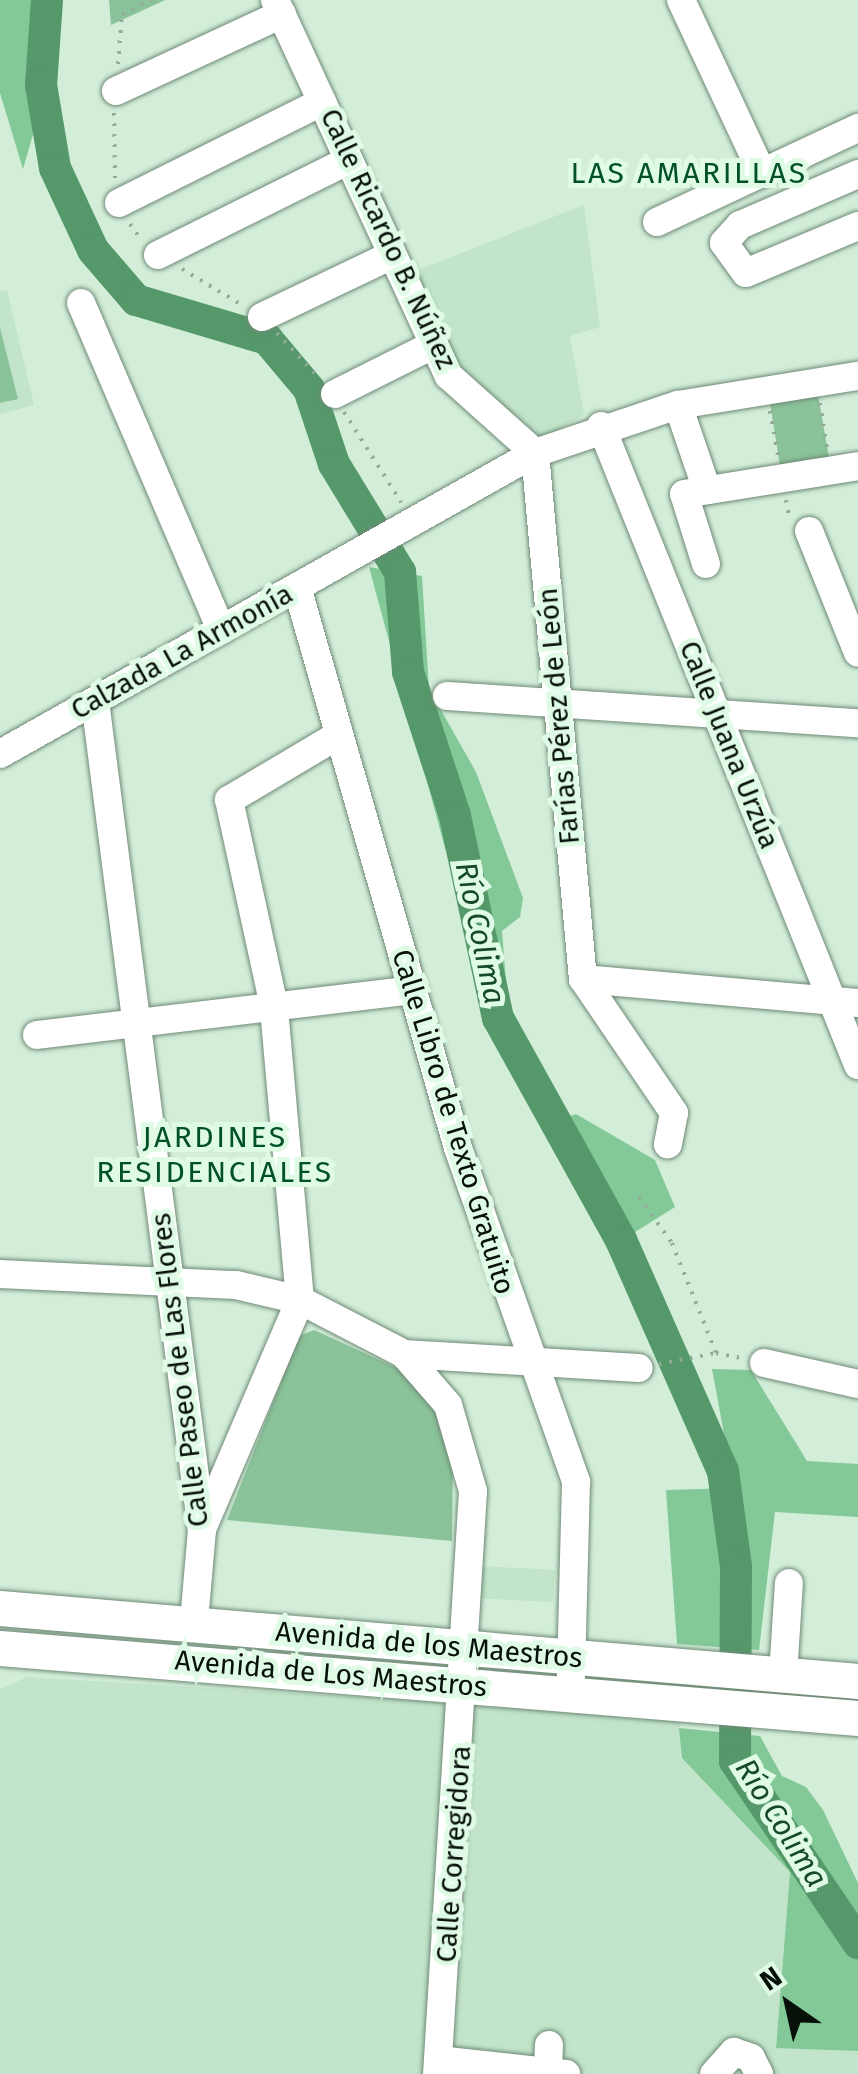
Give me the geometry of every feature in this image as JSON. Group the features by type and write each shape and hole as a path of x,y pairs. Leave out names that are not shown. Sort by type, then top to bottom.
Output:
{"main road":[{"name":"Avenida de los Maestros","path":"0,1608 194,1622 468,1666 572,1658 858,1682"},
{"name":"Avenida de Los Maestros","path":"0,1648 468,1666 570,1694 858,1718"}],"street":[{"path":"681,0 762,173"},
{"path":"116,91 278,7"},
{"name":"Calle Ricardo B. Núñez","path":"278,7 450,376 535,453"},
{"path":"118,202 322,102"},
{"path":"657,222 858,130"},
{"path":"158,254 349,160"},
{"path":"858,174 740,225 724,243 746,273 858,226"},
{"path":"262,317 392,255"},
{"path":"82,303 221,630"},
{"path":"335,394 433,345"},
{"path":"535,453 601,426 678,405 858,376"},
{"path":"678,405 706,490"},
{"name":"Calle Juana Urzúa","path":"601,426 716,712 845,1002 858,1065"},
{"name":"Calzada La Armonía","path":"0,754 535,453"},
{"name":"Farías Pérez de León","path":"535,453 583,979"},
{"path":"706,564 684,494 844,468"},
{"path":"809,531 858,653"},
{"name":"Calle Libro de Texto Gratuito","path":"297,587 337,736 528,1363 576,1482 570,1694"},
{"path":"447,696 858,723"},
{"name":"Calle Paseo de Las Flores","path":"95,700 202,1530 194,1622"},
{"path":"202,1530 300,1300 274,1006 229,800 337,736"},
{"path":"583,979 845,1002"},
{"path":"583,979 674,1113 668,1144"},
{"path":"37,1035 413,990"},
{"path":"0,1274 171,1282 300,1300 404,1354 639,1368"},
{"name":"Calle Corregidora","path":"404,1354 448,1405 468,1458 468,1666 437,2067"},
{"path":"764,1363 858,1384"},
{"path":"771,1674 789,1583"},
{"path":"714,2074 734,2052 759,2074"},
{"path":"437,2067 554,2064"}],"path":[{"path":"116,91 122,14 152,0"},
{"path":"816,384 844,468"},
{"path":"639,1197 672,1243 716,1353"},
{"path":"639,1368 716,1353 764,1363"}],"shaded area":[{"path":"109,0 165,0 111,25"},
{"path":"584,205 600,327 570,336 584,415 534,443 457,374 413,272"},
{"path":"7,290 34,405 0,414 0,292"},
{"path":"0,328 18,399 0,403"},
{"path":"818,395 830,463 781,472 770,403"},
{"path":"314,1330 397,1368 433,1397 453,1451 452,1541 227,1520 299,1336"},
{"path":"478,1566 555,1570 553,1602 476,1598"},
{"path":"27,1677 455,1703 423,2074 0,2074 0,1689"},
{"path":"475,1699 679,1716 682,1758 790,1872 776,2047 858,2051 858,2074 453,2074"}],"green space":[{"path":"0,0 59,0 52,69 23,169 0,93"},
{"path":"369,567 422,576 429,689 476,772 523,898 520,917 502,931 506,982 485,996"},
{"path":"576,1114 655,1160 675,1207 616,1244 604,1240 541,1126"},
{"path":"712,1369 751,1370 807,1461 858,1464 858,1517 775,1512 759,1650 677,1644 666,1490 734,1488"},
{"path":"679,1728 760,1736 782,1776 806,1787 823,1810 858,1883 858,2051 776,2048 790,1872 682,1758"}],"waterway":[{"name":"Río Colima","path":"47,0 41,85 55,168 93,250 136,300 267,339 309,389 334,464 400,572 408,672 455,816 498,1018 621,1240 723,1471 736,1567 735,1761 858,1943"}],"district":[{"name":"LAS AMARILLAS","path":"689,173"},
{"name":"JARDINES RESIDENCIALES","path":"215,1154"}]}
